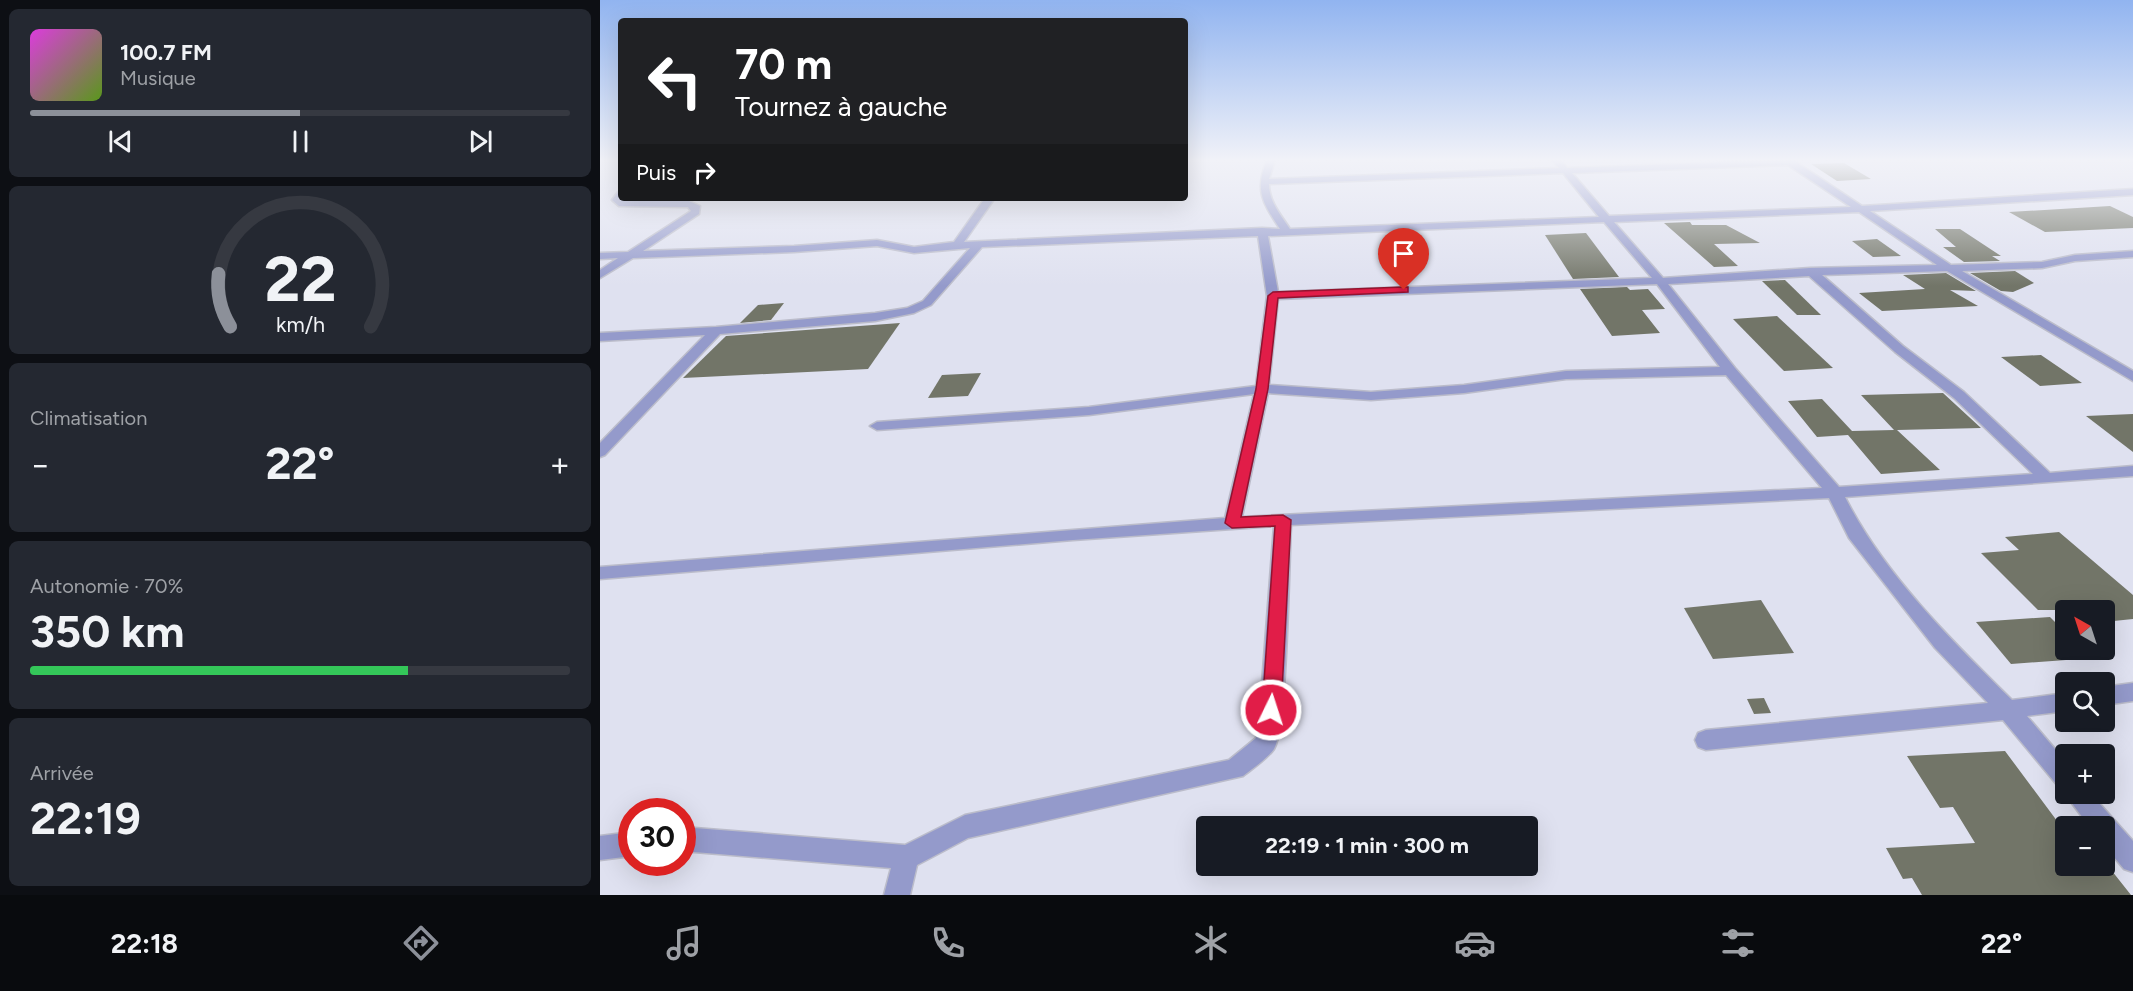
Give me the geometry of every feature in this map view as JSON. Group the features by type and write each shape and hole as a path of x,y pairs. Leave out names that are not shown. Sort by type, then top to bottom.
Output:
{"street":[{"path":"600,275 696,212 695,206 688,204 622,204 619,202"},
{"path":"957,245 987,202"},
{"path":"1267,202 1286,230"},
{"path":"1592,202 1660,281 1730,371 1834,492 1855,534 1942,643 2008,710 2055,766"},
{"path":"1849,202 1948,268 2133,377"},
{"path":"600,256 794,249 877,243 909,250 925,250 957,245 1262,231 1860,209 1990,202"},
{"path":"1232,523 1262,389 1273,296 1262,231"},
{"path":"600,337 716,331 875,317 910,311 927,303 979,244"},
{"path":"1273,296 1660,281 1810,271 2042,265 2075,258 2133,254"},
{"path":"1810,271 1899,349 1959,395 2047,478"},
{"path":"600,452 716,331"},
{"path":"877,426 1089,411 1262,389 1371,396 1464,389 1566,375 1730,371"},
{"path":"600,573 1232,523 1834,492 2133,471"},
{"path":"696,841 906,857 965,827 1235,769 1266,743 1271,710 1283,520"},
{"path":"2115,694 2133,692"},
{"path":"1706,740 2055,704"},
{"path":"2085,804 2133,860"},
{"path":"600,848 618,846"},
{"path":"897,895 906,857"}],"building":[{"path":"2110,206 2133,217 2133,228 2045,232 2009,212"},
{"path":"1690,222 1692,225 1726,225 1760,243 1714,244 1738,266 1714,267 1664,223"},
{"path":"1935,229 1960,229 2001,256 1992,256 2000,261 1964,262 1943,247 1956,247"},
{"path":"1586,233 1619,277 1573,279 1545,235"},
{"path":"1877,239 1901,256 1873,257 1852,241"},
{"path":"2015,271 2034,283 2013,292 2001,291 1970,273"},
{"path":"1946,273 1976,291 1950,290 1978,306 1882,311 1859,293 1925,289 1903,275"},
{"path":"1785,280 1821,315 1797,315 1762,281"},
{"path":"1627,287 1630,290 1648,289 1665,309 1642,310 1660,333 1612,336 1580,289"},
{"path":"784,303 771,320 740,323 758,305"},
{"path":"1777,316 1833,368 1784,371 1733,319"},
{"path":"900,323 868,369 683,378 726,336"},
{"path":"2041,355 2082,383 2040,386 2001,357"},
{"path":"981,373 968,396 928,398 942,375"},
{"path":"1943,393 1981,428 1897,430 1940,470 1881,474 1848,435 1817,437 1788,401 1822,399 1852,431 1894,430 1861,395"},
{"path":"2133,414 2133,452 2086,416"},
{"path":"2059,532 2133,595 2133,619 2115,621 2115,600 2055,600 2055,610 2038,610 1981,553 2019,550 2005,537"},
{"path":"1761,600 1794,653 1713,659 1684,608"},
{"path":"2050,617 2055,622 2055,660 2066,660 2011,664 1976,622"},
{"path":"1764,698 1771,713 1754,714 1747,699"},
{"path":"2005,751 2055,818 2055,876 2115,875 2131,895 1922,895 1912,878 1903,879 1886,848 1975,843 1953,807 1940,808 1907,756"}],"route":[{"path":"1271,710 1283,520 1232,523 1262,389 1273,296 1404,290"}]}
